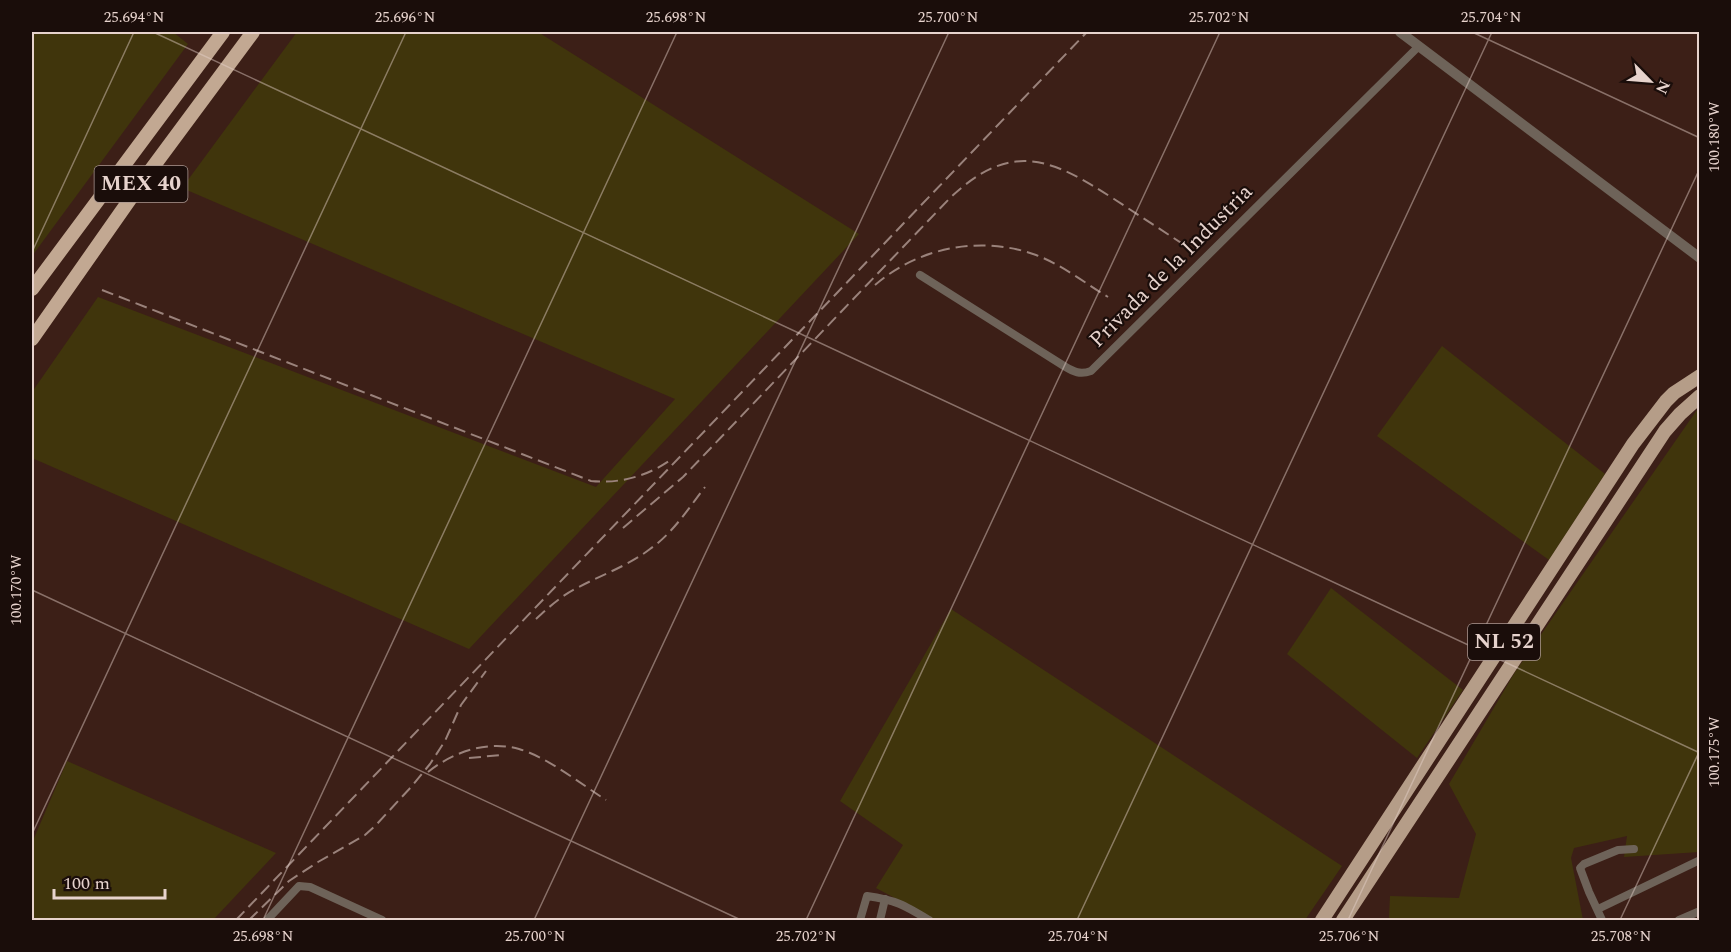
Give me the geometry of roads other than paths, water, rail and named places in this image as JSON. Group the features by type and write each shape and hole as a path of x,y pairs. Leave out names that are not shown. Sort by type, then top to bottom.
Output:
{"highway":[{"name":"MEX 40","path":"32,289 223,32"},
{"name":"MEX 40","path":"32,339 147,175 253,32"}],"main road":[{"name":"NL 52","path":"1322,921 1633,444 1666,401 1700,376"},
{"name":"NL 52","path":"1343,921 1665,431 1700,396"}],"street":[{"path":"1400,32 1700,258"},
{"name":"Privada de la Industria","path":"920,275 1064,366 1083,374 1091,371 1419,46"},
{"path":"1602,921 1580,871 1581,866 1618,850 1634,849"},
{"path":"1598,909 1700,860"},
{"path":"269,920 299,886 310,887 382,921"},
{"path":"860,921 867,896 901,904 928,920"},
{"path":"880,921 885,899"},
{"path":"356,921 362,911"},
{"path":"1679,921 1700,911"}],"railway":[{"path":"236,920 1087,32"},
{"path":"623,528 683,477 950,198 972,180 992,168 1012,162 1031,161 1051,165 1091,185 1192,250"},
{"path":"875,285 911,261 931,254 951,248 994,246 1015,249 1046,259 1108,297"},
{"path":"102,290 591,481 633,478 672,459"},
{"path":"536,619 566,595 642,555 658,543 680,520 705,487"},
{"path":"249,920 289,881 365,835 376,825 430,764 445,741 461,705 486,671"},
{"path":"428,772 448,759 471,750 483,747 507,747 541,758 606,800"},
{"path":"469,758 502,755"}]}
